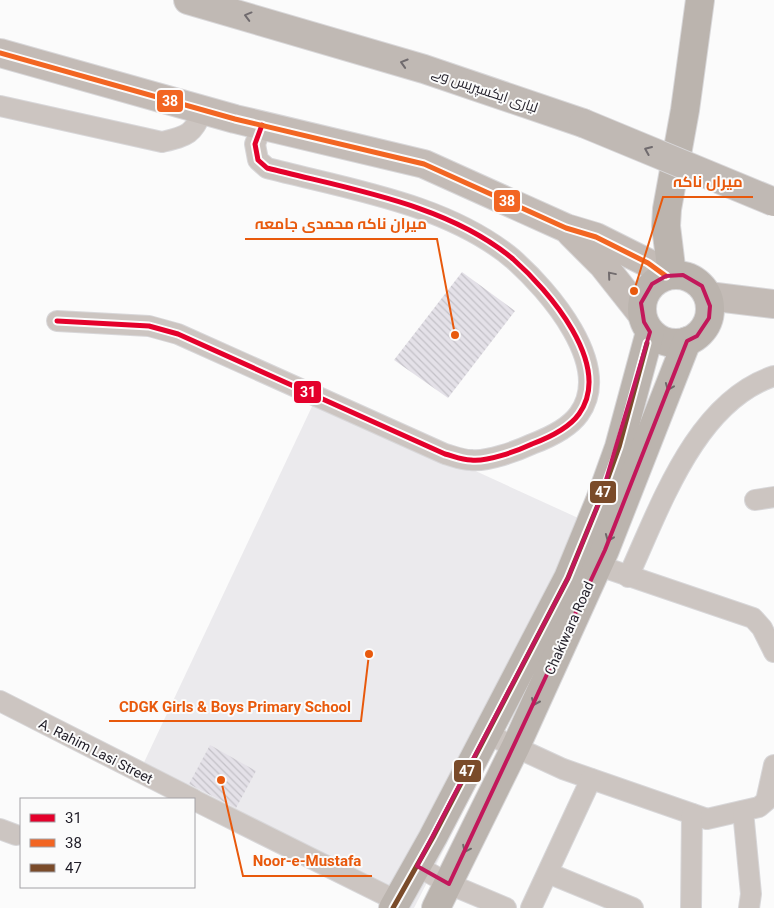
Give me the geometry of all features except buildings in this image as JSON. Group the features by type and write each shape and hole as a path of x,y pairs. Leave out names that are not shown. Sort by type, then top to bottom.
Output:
{"highway":[{"name":"لیاری ایکسپریس وے","path":"188,0 424,69 583,123 774,202"}],"main road":[{"path":"669,275 666,226 685,110 700,0"},
{"path":"0,53 203,110 424,164 566,228 596,237 669,275"},
{"path":"566,228 603,265 646,322 667,342 687,341 697,336 704,328 709,312 708,296 702,286 693,279 683,275 669,275 652,284 645,292 641,303 646,322"},
{"path":"708,296 774,304"},
{"name":"Chakiwara Road","path":"395,904 487,734 587,562 619,447 646,322"},
{"name":"Chakiwara Road","path":"436,908 516,746 587,562 687,341"}],"street":[{"path":"0,106 162,142 184,137 196,129 203,110"},
{"path":"57,321 149,326 178,334 445,454 472,461 515,452 541,441 564,428 579,414 586,401 590,382 580,342 564,314 514,260 478,234 425,209 267,168 258,160 256,144 262,125"},
{"path":"628,577 684,460 700,433 745,390 774,376"},
{"path":"587,562 753,618 768,627 774,652"},
{"name":"A. Rahim Lasi Street","path":"0,701 189,798"},
{"path":"487,734 562,769 707,819 759,807 766,800 774,765"},
{"path":"531,908 591,779"},
{"name":"A. Rahim Lasi Street","path":"195,801 395,904"},
{"path":"743,811 751,894 749,908"},
{"path":"691,908 692,814"},
{"path":"417,866 449,884 506,908"},
{"path":"548,872 633,908"}],"highlighted area":[{"path":"683,275 702,286 710,306 709,318 697,336 687,341 605,550 449,884 417,866 568,578 600,500 650,332 644,322 641,303 652,284 666,276"}],"shaded area":[{"path":"316,398 600,528 584,575 414,908 408,908 195,801 195,798 189,798 139,773"}],"transit line":[{"name":"38","path":"0,53 235,119 424,164 566,228 596,237 648,263 666,276"},
{"name":"31","path":"57,321 149,326 178,334 445,454 464,459 485,459 518,450 551,436 575,419 588,395 588,373 583,352 572,330 543,289 513,259 487,240 459,225 428,212 396,201 267,168 258,160 255,144 262,125"},
{"name":"47","path":"393,908 433,837 568,578 600,500 619,447 647,343"}],"place":[{"name":"میراں ناکہ","path":"634,291"},
{"name":"میران ناکہ محمدی جامعہ","path":"455,335"},
{"name":"CDGK Girls & Boys Primary School","path":"369,654"},
{"name":"Noor-e-Mustafa","path":"221,780"}]}
